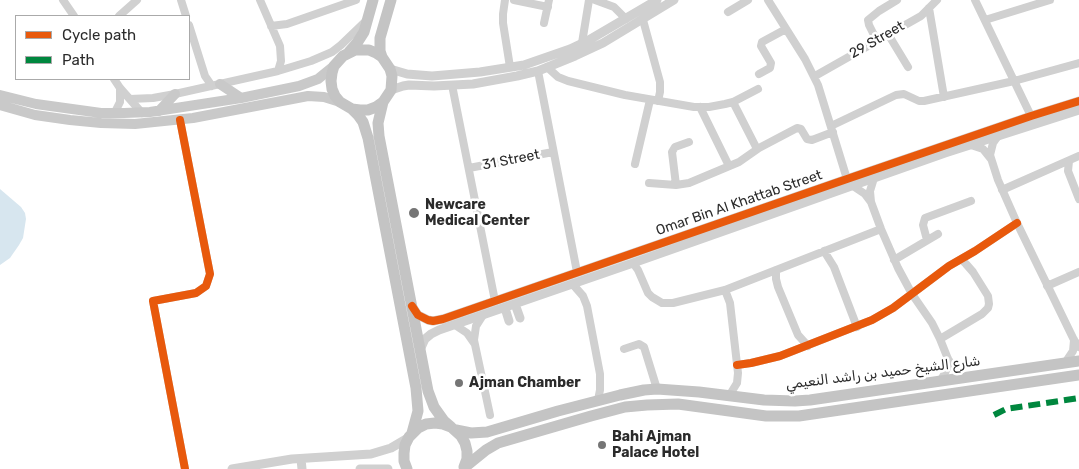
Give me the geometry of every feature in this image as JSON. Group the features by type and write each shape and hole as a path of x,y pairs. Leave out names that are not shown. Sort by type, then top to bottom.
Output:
{"main road":[{"path":"382,58 380,38 390,0"},
{"path":"0,94 45,106 113,113 142,113 241,98 291,88 306,84 324,74 348,52 360,38 368,20 369,2"},
{"path":"348,52 370,50 382,58 390,69 391,90 383,102 378,123 378,136 431,399 439,414 461,436 465,443 467,459 464,468"},
{"path":"334,66 331,81 332,88 340,102"},
{"path":"216,85 241,98"},
{"path":"159,111 175,94"},
{"path":"0,105 35,115 70,120 135,124 180,120 308,96 324,97 340,102 352,109 363,122 368,138 416,388 418,411 405,445 404,453 407,469"},
{"path":"352,109 368,110 383,102"},
{"name":"شارع الشيخ حميد بن راشد النعيمي","path":"410,435 426,424 435,423 471,433 487,432 598,400 657,389 764,400 795,401 1079,361"},
{"name":"شارع الشيخ حميد بن راشد النعيمي","path":"464,468 498,443 625,408 678,404 766,416 799,416 1079,375"}],"street":[{"path":"64,0 73,15"},
{"path":"119,15 137,0"},
{"path":"181,0 186,15"},
{"path":"260,0 281,51 278,71"},
{"path":"271,26 287,24 356,0"},
{"path":"505,0 503,24 510,67"},
{"path":"514,0 549,4 544,23"},
{"path":"582,43 588,0"},
{"path":"595,0 615,4 626,19"},
{"path":"642,9 646,0"},
{"path":"390,69 407,74 432,76 480,72 524,65 582,43 657,0"},
{"path":"391,90 410,85 473,84 542,69 589,50 674,0"},
{"path":"728,12 748,0"},
{"path":"768,0 814,76 822,94 850,182 865,194 871,202"},
{"path":"877,41 868,20 897,0"},
{"name":"29 Street","path":"814,76 921,16 937,0"},
{"path":"975,0 1031,116"},
{"path":"985,20 1050,0"},
{"path":"929,8 944,97"},
{"path":"130,99 153,98 175,94 278,71 311,61 332,52 368,20"},
{"path":"636,164 654,101 660,92 660,82 642,20"},
{"path":"190,28 205,76 216,85"},
{"path":"759,74 770,68 771,63 761,46 762,42 786,29"},
{"path":"888,34 908,67"},
{"path":"649,183 676,186 689,183 742,160 757,149 796,128 801,129 807,138 812,140 896,95 904,94 924,101 1014,81 1079,63"},
{"path":"542,69 563,79 624,95 700,108 733,102 758,89"},
{"path":"542,69 553,152 576,272"},
{"path":"115,80 142,113"},
{"path":"452,85 495,301"},
{"path":"113,113 120,102 120,88"},
{"path":"733,102 757,149"},
{"name":"Omar Bin Al Khattab Street","path":"420,350 431,334 454,325 617,269 850,182 874,178 1031,116 1077,106"},
{"name":"Omar Bin Al Khattab Street","path":"412,306 422,318 433,321 458,314 614,259 944,150 971,145 998,136 1077,106"},
{"path":"700,108 729,166"},
{"path":"180,120 210,274 206,286 196,293 153,301 185,469"},
{"path":"991,159 992,146 998,136"},
{"path":"676,186 672,152 675,147 689,142"},
{"path":"971,145 983,150 991,159 1016,223 1077,344 1065,364"},
{"name":"31 Street","path":"469,168 553,152"},
{"path":"1002,190 1079,156"},
{"path":"1069,160 1068,171 1079,199"},
{"path":"874,178 870,191 871,202 894,260 912,294 932,322 948,358 955,369 965,378"},
{"path":"927,240 923,225 925,218 971,201"},
{"path":"737,365 773,358 808,346 857,327 883,314 949,266 1016,223"},
{"path":"633,263 652,298 662,303 673,303 725,290 881,230"},
{"path":"894,260 938,234"},
{"path":"824,251 834,267 857,327"},
{"path":"614,259 617,262 617,269"},
{"path":"940,339 986,311 990,304 988,296 973,272 961,259"},
{"path":"776,270 778,288 798,335 808,346"},
{"path":"1047,286 1079,272"},
{"path":"572,284 583,296 587,306 600,374 598,400"},
{"path":"533,287 532,293 536,297"},
{"path":"725,290 730,303 737,365 737,383 729,396"},
{"path":"515,304 520,318"},
{"path":"505,308 509,321"},
{"path":"483,315 475,331 475,344 490,415"},
{"path":"454,325 466,333 475,344"},
{"path":"624,349 639,344 644,347 657,389"},
{"path":"940,381 947,368 948,358"},
{"path":"232,469 301,458 371,454 391,448 410,435"},
{"path":"301,458 302,469"},
{"path":"360,469 388,469"}],"shaded area":[{"path":"0,189 21,207 26,219 23,238 10,258 0,265"}],"marked path":[{"path":"994,415 1006,409 1079,398"}],"cycle path":[{"path":"412,306 418,315 428,320 443,319 1079,101"},
{"path":"180,120 210,274 206,286 196,293 153,301 185,469"},
{"path":"737,365 780,356 872,320 893,308 949,266 1017,223"}],"place":[{"name":"Newcare Medical Center","path":"414,213"},
{"name":"Ajman Chamber","path":"459,383"},
{"name":"Bahi Ajman Palace Hotel","path":"602,445"}]}
